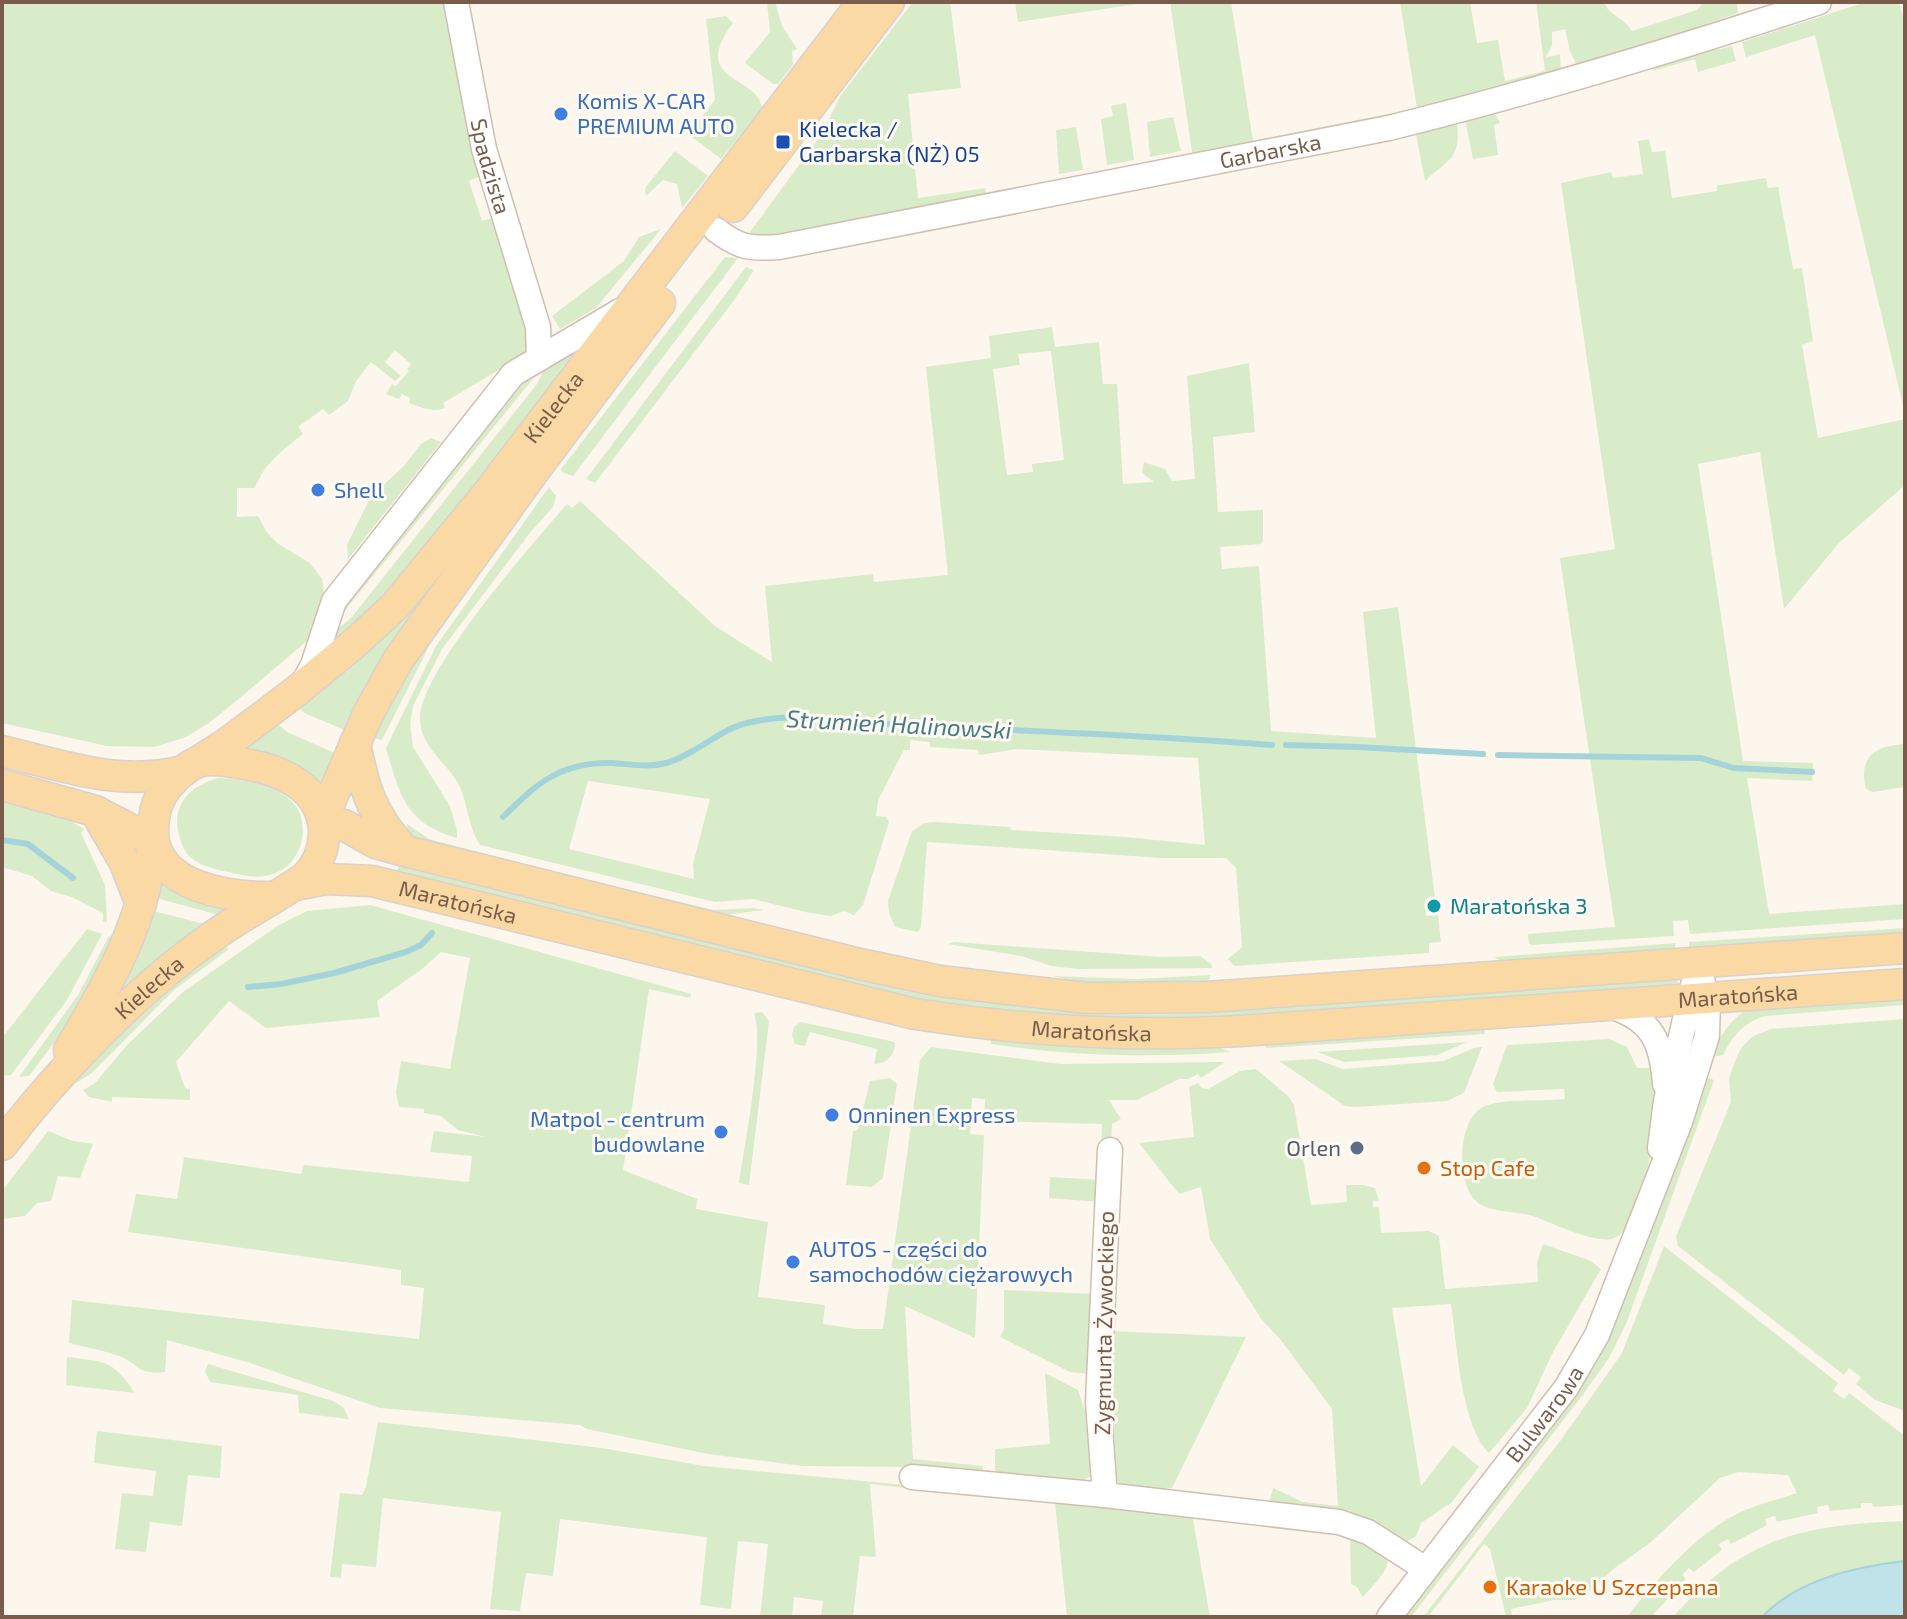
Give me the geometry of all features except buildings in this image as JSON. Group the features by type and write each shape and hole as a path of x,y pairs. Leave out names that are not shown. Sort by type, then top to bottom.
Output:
{"main road":[{"name":"Kielecka","path":"189,767 226,744 301,686 395,606 438,556 863,2"},
{"name":"Kielecka","path":"323,819 368,714 398,660 534,471 889,2"},
{"path":"355,743 370,804 382,825 405,851"},
{"path":"2,751 117,778 164,776 189,767 227,761 254,765 285,775 314,798 323,819 323,846 317,864 306,877 285,891 230,894 194,883 165,865 153,842 156,807 160,797 189,767"},
{"path":"2,785 95,811 153,842"},
{"path":"95,811 125,863 141,904"},
{"name":"Maratońska","path":"323,819 344,825 376,843 405,851 860,964 940,981 1059,996 1129,999 1207,997 1905,948"},
{"name":"Kielecka","path":"2,1145 40,1096 118,967 141,904 153,842"},
{"name":"Maratońska","path":"285,891 326,879 372,881 915,1014 1074,1032 1187,1034 1905,984"},
{"name":"Kielecka","path":"40,1096 175,964 285,891"}],"street":[{"name":"Spadzista","path":"456,2 484,149 538,327 539,359"},
{"name":"Garbarska","path":"716,230 739,246 779,247 1389,128 1477,106 1767,10 1819,2"},
{"path":"301,686 313,665 334,601 513,374 612,316 645,288"},
{"path":"538,327 547,339 564,345"},
{"name":"Bulwarowa","path":"1389,1617 1574,1375 1603,1322 1680,1122 1707,1036 1699,999 1696,962"},
{"path":"1707,1036 1732,1008 1753,995"},
{"name":"Bulwarowa","path":"1655,1186 1666,1101 1699,999"},
{"path":"1610,1006 1636,1016 1654,1037 1663,1065 1666,1101"},
{"name":"Zygmunta Żywockiego","path":"1105,1495 1098,1402 1110,1150"},
{"path":"912,1477 1339,1522 1368,1532 1424,1568"}],"green space":[{"path":"2,2 448,2 483,175 469,181 482,221 497,217 534,349 443,403 445,408 436,410 409,403 410,398 402,394 399,399 386,394 392,384 396,386 409,371 407,369 411,364 395,350 385,362 401,376 395,381 371,362 356,381 348,401 329,415 323,409 298,427 303,434 269,464 255,488 237,488 237,517 258,516 277,543 310,563 322,579 325,601 314,635 209,723 186,737 154,747 107,746 2,723"},
{"path":"767,2 775,2 782,26 797,49 792,51 793,65 778,84 773,84 745,63 770,32"},
{"path":"913,2 950,2 961,88 908,94 918,198 986,188 985,197 802,234 747,236 821,135 841,95"},
{"path":"1015,2 1150,2 1018,22"},
{"path":"1170,2 1231,2 1253,141 1417,108 1400,2 1470,2 1477,43 1498,40 1505,81 1545,71 1536,2 1604,2 1632,31 1697,10 1704,2 1737,2 1738,13 1708,23 1709,29 1578,68 1565,29 1552,32 1552,46 1545,58 1560,54 1561,73 1458,103 1199,155 1192,152"},
{"path":"1866,2 1899,2 1905,24 1905,414 1815,35 1746,57 1742,42"},
{"path":"726,16 733,23 721,43 718,57 721,68 758,97 762,108 721,159 688,134 715,100 706,19"},
{"path":"1714,46 1716,50 1732,46 1736,61 1698,72 1695,59 1652,71 1656,63"},
{"path":"1126,103 1134,160 1107,165 1101,119 1113,116 1111,106"},
{"path":"1493,110 1500,123 1494,125 1498,155 1473,159 1465,119"},
{"path":"1173,117 1181,151 1150,157 1147,122"},
{"path":"1457,122 1457,144 1452,157 1425,181 1416,134"},
{"path":"1076,127 1083,170 1059,174 1056,130"},
{"path":"1649,139 1652,152 1665,151 1672,198 1717,191 1720,185 1766,178 1768,188 1778,187 1793,269 1802,268 1813,341 1802,345 1818,438 1905,419 1905,485 1839,543 1784,609 1760,452 1698,464 1743,761 1813,763 1812,781 1747,778 1769,914 1905,904 1905,919 1690,934 1688,920 1673,921 1674,936 1529,943 1528,934 1615,927 1560,558 1615,549 1561,183 1611,172 1613,178 1643,174 1638,141"},
{"path":"675,151 708,176 682,208 677,184 663,180 646,196 645,188"},
{"path":"661,229 596,308 560,329 552,316 624,261 639,237"},
{"path":"725,257 738,258 573,476 562,472 561,469"},
{"path":"746,267 754,270 735,299 595,483 586,479"},
{"path":"1052,327 1055,347 1099,342 1103,384 1117,384 1123,484 1154,482 1142,473 1144,462 1165,469 1172,481 1195,479 1187,376 1249,363 1255,432 1213,437 1218,512 1263,510 1261,544 1220,547 1222,569 1259,566 1271,731 1376,738 1363,612 1398,607 1435,898 1425,899 1426,916 1438,915 1441,942 1429,943 1429,953 1234,966 1228,959 1242,947 1236,868 1226,858 1162,858 927,842 921,927 918,932 895,927 888,901 912,831 924,823 1010,827 1011,830 1205,845 1198,758 1017,749 979,755 978,750 930,747 930,742 910,740 910,750 904,750 878,800 876,816 886,817 889,822 863,905 854,915 844,911 831,916 810,913 753,899 715,902 480,845 460,787 425,740 420,720 424,699 437,672 480,609 567,504 572,508 580,501 715,626 772,662 765,586 873,574 874,582 948,575 926,367 991,358 989,336","holes":["1051,351 1064,460 1032,464 1033,472 1007,475 993,369 1020,365 1018,354","588,781 710,799 693,864 694,879 569,849"]},
{"path":"581,348 395,591 332,646 336,630 351,618 537,384 544,369"},
{"path":"533,376 342,614 348,600 511,393"},
{"path":"431,438 441,442 348,559 347,545 371,496 403,467 421,444"},
{"path":"549,487 556,496 553,507 442,649 413,706 410,724 413,747 450,806 457,838 440,832 415,816 401,794 386,748 436,646"},
{"path":"539,489 429,646 382,740 372,738 396,689"},
{"path":"465,541 347,731 304,713 296,705"},
{"path":"275,722 287,732 337,754 323,791 242,749"},
{"path":"1905,744 1905,787 1873,792 1866,789 1864,768 1871,755 1885,747"},
{"path":"219,778 265,786 282,794 297,808 303,830 302,841 292,861 283,869 264,876 236,874 201,864 186,852 177,824 180,806 191,791"},
{"path":"2,797 61,815 84,829 81,833 105,885 107,922 103,921 103,913 74,898 51,891 32,876 2,867"},
{"path":"407,824 429,839 580,878 714,910 763,910 717,916 423,842 407,831"},
{"path":"400,861 907,987 1670,976 1682,985 1217,1021 1116,1023 907,1001 396,874"},
{"path":"162,872 236,906 223,916 156,898"},
{"path":"370,905 691,994 690,998 649,989 623,1170 697,1199 696,1209 768,1222 758,1297 825,1305 823,1324 883,1329 920,1060 931,1047 1060,1064 1225,1062 1201,1078 1198,1074 1179,1079 1137,1100 1109,1100 1121,1119 1112,1124 1111,1145 1101,1164 1102,1124 984,1121 985,1099 972,1098 970,1134 984,1135 975,1338 905,1306 913,1459 983,1466 982,1473 914,1467 803,1466 708,1454 580,1425 380,1408 247,1362 167,1340 165,1372 156,1373 143,1370 119,1356 69,1343 72,1300 419,1339 424,1288 401,1285 401,1270 128,1232 136,1194 177,1199 184,1157 301,1174 304,1165 469,1182 472,1156 430,1152 434,1131 486,1137 458,1130 441,1116 424,1113 424,1109 399,1107 396,1093 401,1061 450,1069 470,958 441,952 377,1001 380,1017 266,1028 229,1001 176,1062 185,1088 190,1089 190,1100 112,1097 112,1102 89,1097 83,1090 95,1083 128,1044 183,992 277,926 307,911"},
{"path":"153,911 209,925 113,1006"},
{"path":"1905,928 1905,936 1693,951 1689,947 1689,942"},
{"path":"87,929 102,934 67,1000 11,1075 2,1076 2,1038"},
{"path":"109,936 117,939 75,1015 29,1076 19,1077 78,995"},
{"path":"223,943 229,949 174,990 92,1073 74,1084 123,1027"},
{"path":"1676,943 1673,952 1514,963 1494,957"},
{"path":"948,944 1161,957 1200,956 1212,968 1078,969"},
{"path":"1211,975 1208,981 1200,985 1083,984 1053,976 1137,979"},
{"path":"1905,995 1905,1005 1766,1016 1740,1030 1723,1055 1712,1057 1735,1018 1748,1009"},
{"path":"762,1012 769,1021 749,1185 739,1183 755,1070 757,1027 754,1013"},
{"path":"1905,1019 1905,1411 1875,1400 1856,1384 1861,1377 1849,1368 1844,1375 1678,1246 1676,1236 1731,1102 1729,1078 1737,1056 1753,1036 1771,1029"},
{"path":"801,1022 895,1042 894,1051 886,1060 874,1064 877,1049 810,1032 805,1046 795,1044 792,1035 794,1027"},
{"path":"1484,1028 1485,1034 1266,1048 1265,1043"},
{"path":"991,1037 1211,1045 1231,1052 1171,1055 1081,1053 991,1044"},
{"path":"1609,1039 1627,1047 1637,1068 1655,1068 1657,1103 1651,1155 1625,1230 1612,1239 1595,1238 1536,1217 1493,1209 1479,1203 1468,1189 1462,1165 1464,1138 1473,1115 1481,1108 1499,1102 1565,1099 1564,1089 1497,1092 1493,1084 1507,1045"},
{"path":"1467,1042 1437,1055 1344,1062 1317,1052"},
{"path":"1482,1047 1464,1093 1447,1101 1345,1106 1279,1061 1315,1059 1343,1069 1443,1061"},
{"path":"1256,1069 1288,1096 1294,1105 1311,1205 1347,1202 1346,1185 1375,1188 1379,1201 1373,1201 1373,1207 1379,1207 1381,1233 1429,1231 1439,1236 1445,1289 1538,1282 1537,1262 1543,1244 1591,1261 1601,1269 1552,1354 1527,1408 1489,1453 1472,1424 1466,1405 1451,1304 1392,1308 1421,1486 1453,1445 1479,1467 1451,1503 1421,1523 1416,1536 1405,1543 1269,1503 1273,1488 1303,1502 1338,1506 1332,1409 1280,1339 1262,1320 1210,1239 1201,1187 1179,1194 1139,1143 1194,1137 1189,1087 1198,1083 1208,1089 1240,1071"},
{"path":"1705,1077 1714,1080 1626,1324 1609,1358 1411,1617 1399,1617 1598,1357 1620,1312"},
{"path":"890,1078 897,1084 883,1178 872,1187 846,1185 853,1131 858,1130 870,1081"},
{"path":"48,1131 73,1141 93,1144 80,1178 58,1176 51,1201 37,1203 25,1216 2,1219 2,1191"},
{"path":"1050,1177 1101,1180 1100,1202 1049,1198"},
{"path":"1664,1246 1838,1383 1833,1391 1844,1399 1849,1393 1905,1436 1905,1505 1873,1507 1872,1503 1861,1503 1861,1508 1830,1511 1828,1505 1817,1507 1818,1513 1777,1522 1775,1516 1765,1519 1767,1525 1731,1544 1728,1539 1719,1544 1722,1550 1694,1572 1689,1568 1682,1575 1686,1579 1651,1617 1627,1617 1663,1574 1706,1533 1744,1511 1797,1493 1788,1475 1738,1472 1720,1478 1650,1543 1574,1600 1554,1600 1511,1609 1512,1617 1506,1617 1490,1549 1484,1544 1428,1617 1423,1617 1561,1440 1622,1353"},
{"path":"1004,1290 1096,1294 1091,1374 1070,1372 1000,1337 1004,1329"},
{"path":"1110,1331 1246,1337 1172,1488 1127,1487 1115,1479 1107,1412"},
{"path":"67,1357 107,1364 120,1374 135,1393 66,1385"},
{"path":"208,1364 333,1401 343,1407 349,1419 299,1413 298,1395 210,1382 205,1371"},
{"path":"1045,1373 1078,1390 1085,1411 1091,1476 1078,1483 995,1475 995,1449 1050,1444"},
{"path":"378,1422 602,1448 704,1466 938,1488 938,1492 870,1484 876,1557 860,1556 853,1617 821,1617 823,1601 794,1597 792,1617 760,1617 768,1544 738,1541 731,1609 700,1605 707,1537 560,1519 553,1576 526,1573 520,1611 490,1609 501,1512 383,1498 376,1567 342,1564 341,1578 330,1577 340,1493 362,1495"},
{"path":"97,1431 222,1446 220,1478 188,1475 182,1526 150,1522 146,1552 115,1549 122,1493 153,1496 156,1471 94,1463"},
{"path":"1036,1497 1192,1514 1210,1617 1067,1617 1055,1503 1036,1501"},
{"path":"1905,1521 1905,1561 1828,1578 1791,1595 1762,1617 1673,1617 1725,1569 1777,1540 1835,1526"},
{"path":"1350,1537 1388,1557 1383,1573 1363,1597 1351,1584"}],"water":[{"path":"1905,1561 1905,1617 1762,1617 1792,1593 1810,1584 1847,1571"}],"waterway":[{"name":"Strumień Halinowski","path":"503,817 539,784 564,770 594,764 666,763 736,726 767,719 826,718 1272,745"},
{"name":"Strumień Halinowski","path":"1286,745 1483,754"},
{"name":"Strumień Halinowski","path":"1498,755 1701,758 1734,768 1812,772"},
{"name":"Strumień Halinowski","path":"2,840 28,844 73,878"},
{"name":"Strumień Halinowski","path":"248,987 334,973 406,952 421,945 432,933"}],"place":[{"name":"Komis X-CAR PREMIUM AUTO","path":"561,114"},
{"name":"Kielecka / Garbarska (NŻ) 05","path":"783,142"},
{"name":"Shell","path":"318,490"},
{"name":"Maratońska 3","path":"1434,906"},
{"name":"Onninen Express","path":"832,1115"},
{"name":"Matpol - centrum budowlane","path":"721,1132"},
{"name":"Orlen","path":"1357,1148"},
{"name":"Stop Cafe","path":"1424,1168"},
{"name":"AUTOS - części do samochodów ciężarowych","path":"793,1262"},
{"name":"Karaoke U Szczepana","path":"1490,1587"}]}
